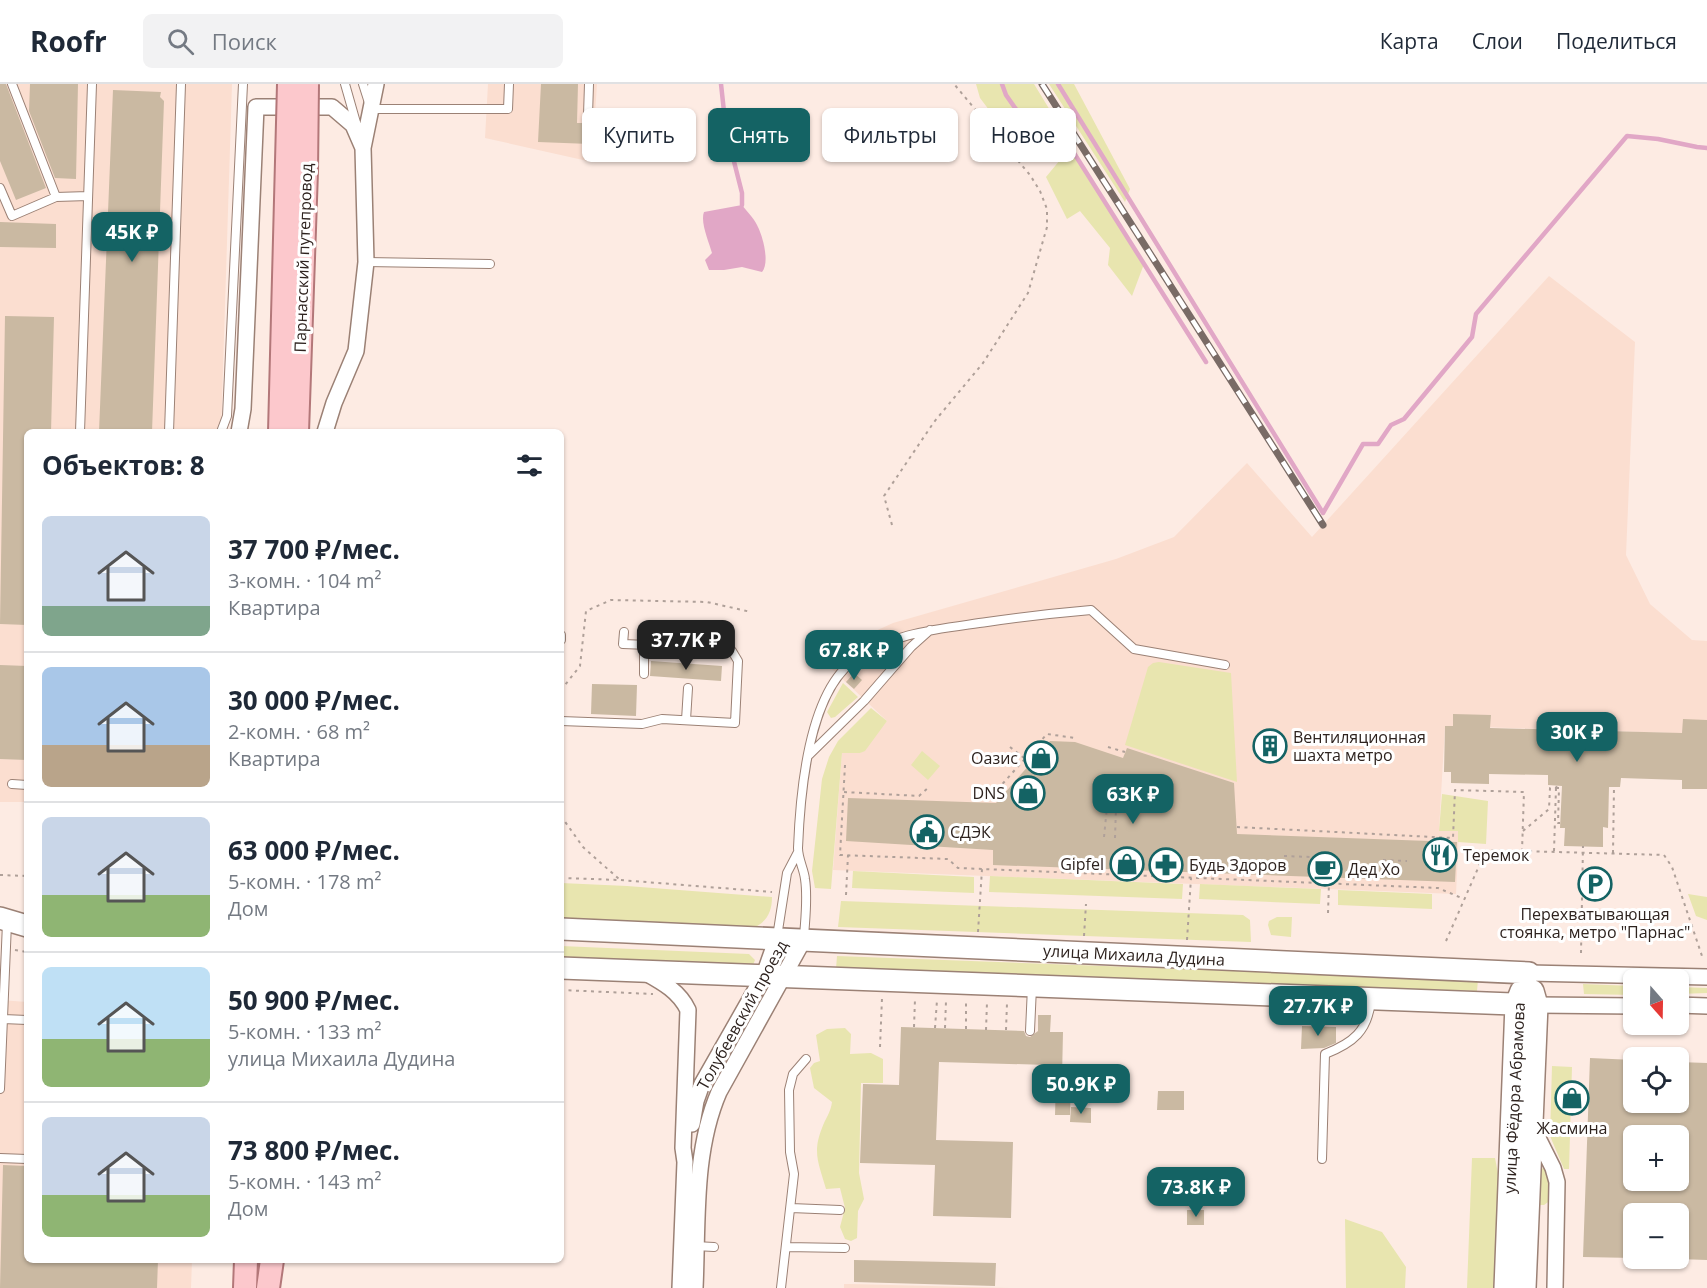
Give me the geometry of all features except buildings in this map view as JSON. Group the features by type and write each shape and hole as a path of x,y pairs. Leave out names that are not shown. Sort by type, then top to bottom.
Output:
{"main road":[{"name":"Парнасский путепровод","path":"280,429 289,84"},
{"name":"Парнасский путепровод","path":"297,429 307,84"},
{"path":"244,1288 246,1263"},
{"path":"268,1288 272,1263"}],"street":[{"path":"326,429 334,403 356,351 366,262 363,148 376,84"},
{"path":"240,429 243,409 250,106 332,107 353,124 363,148"},
{"name":"улица Михаила Дудина","path":"564,929 1528,973 1707,977"},
{"name":"Толубеевский проезд","path":"686,1162 696,1101 702,1084 764,975 777,938"},
{"name":"Толубеевский проезд","path":"680,1288 689,1245 703,1142 710,1112 724,1082 804,939"},
{"name":"улица Михаила Дудина","path":"564,968 1623,1006"},
{"name":"Толубеевский проезд","path":"641,971 677,993 688,1010 684,1148 689,1245 695,1288"},
{"name":"улица Фёдора Абрамова","path":"1505,1288 1528,973"},
{"name":"улица Фёдора Абрамова","path":"1525,1288 1530,1122 1526,1004"},
{"path":"1689,1005 1707,1006"},
{"path":"1530,1122 1553,1168 1557,1182 1555,1288"}],"lane":[{"path":"12,84 56,197"},
{"path":"80,429 92,84"},
{"path":"169,429 181,84"},
{"path":"222,429 227,416 250,106 243,84"},
{"path":"345,84 363,148"},
{"path":"363,84 371,109 508,110 509,84"},
{"path":"588,108 589,84"},
{"path":"0,188 12,216 56,197 88,196"},
{"path":"366,262 490,264"},
{"path":"804,939 807,894 798,852 805,764 816,721 832,687 852,662 888,641 932,629 1025,616 1091,610 1134,649 1225,665"},
{"path":"808,756 864,701 911,647 932,629"},
{"path":"564,721 642,724 662,719 735,723 738,661 736,655 725,648 623,644 624,632"},
{"path":"644,645 644,674"},
{"path":"686,720 688,688"},
{"path":"12,784 24,785"},
{"path":"777,938 787,873 798,852"},
{"path":"0,1089 11,918"},
{"path":"1030,1031 1032,986"},
{"path":"1322,1159 1325,1054 1350,1042 1360,1032 1370,1016 1371,998"},
{"path":"3,1018 24,1020"},
{"path":"781,1288 794,1174 790,1152 789,1090 793,1074 806,1059"},
{"path":"0,1158 24,1159"},
{"path":"791,1208 840,1210"},
{"path":"689,1245 714,1247"},
{"path":"786,1247 844,1248"}],"path":[{"path":"892,525 884,496 934,422 983,363 1028,293 1047,227 1047,209 1030,175 954,84"},
{"path":"564,686 580,666 586,611 611,600 707,602 751,612"},
{"path":"974,791 989,799 1047,734 1075,738"},
{"path":"1011,747 1024,758"},
{"path":"1108,747 1125,752"},
{"path":"845,765 840,855 948,859 958,868 1438,888 1464,899"},
{"path":"1556,787 1559,788 1558,823 1560,823"},
{"path":"1523,831 1549,809 1550,788 1556,787"},
{"path":"1554,852 1556,787"},
{"path":"1612,854 1614,787"},
{"path":"843,792 919,796 928,788"},
{"path":"1237,827 1453,838 1455,790 1524,792 1522,851"},
{"path":"1104,837 1107,807"},
{"path":"1115,838 1116,808"},
{"path":"564,820 583,846 620,880"},
{"path":"1581,953 1583,846"},
{"path":"1446,941 1486,850 1664,855 1672,867 1702,956"},
{"path":"846,895 848,855"},
{"path":"1284,856 1311,857"},
{"path":"1383,860 1407,861"},
{"path":"978,934 982,869"},
{"path":"0,874 24,876"},
{"path":"564,878 620,880 772,892"},
{"path":"1187,942 1191,878"},
{"path":"1328,913 1329,884"},
{"path":"1084,938 1086,904"},
{"path":"14,950 24,952"},
{"path":"564,990 655,994"},
{"path":"880,1047 882,998"},
{"path":"914,1028 915,999"},
{"path":"935,1028 937,1000"},
{"path":"945,1028 946,1001"},
{"path":"966,1001 966,1029"},
{"path":"986,1030 987,1002"},
{"path":"1006,1030 1007,1003"},
{"path":"986,1024 992,1024"}],"shaded area":[{"path":"0,84 232,84 221,429 24,429 24,802 0,802"},
{"path":"488,84 597,84 595,108 582,108 582,160 485,138"},
{"path":"976,84 1034,84 1049,108 988,108 980,98"},
{"path":"1049,84 1074,84 1130,189 1125,202 1076,126 1076,108 1064,108"},
{"path":"1076,153 1144,264 1132,296 1108,265 1110,248 1080,211 1067,219 1046,177 1058,162 1076,162"},
{"path":"742,205 756,222 765,249 766,256 762,272 742,267 709,270 705,260 712,253 704,226 704,212"},
{"path":"1549,276 1635,342 1626,555 1650,604 1692,640 1707,641 1707,734 1445,726 1439,830 1459,831 1456,894 833,870 842,752 860,753 887,721 831,668 843,654 871,633 893,623 1116,559 1174,537 1247,463 1312,537"},
{"path":"1159,662 1231,673 1237,782 1125,745 1148,667"},
{"path":"843,683 858,697 831,718 827,712"},
{"path":"871,708 887,721 865,751 842,753 831,889 815,888 812,871 822,779 829,757 838,741"},
{"path":"922,751 940,766 928,780 911,765"},
{"path":"1442,794 1488,801 1486,844 1458,842 1458,831 1439,831"},
{"path":"853,871 974,877 974,893 852,888"},
{"path":"990,876 1183,884 1182,899 989,892"},
{"path":"564,883 772,897 769,913 761,924 751,929 564,920"},
{"path":"1200,884 1321,889 1320,904 1199,899"},
{"path":"1338,890 1432,894 1432,909 1338,905"},
{"path":"1688,894 1707,897 1707,920 1696,916"},
{"path":"841,901 1243,915 1250,920 1251,942 838,927"},
{"path":"1277,917 1292,917 1291,937 1271,935 1269,921"},
{"path":"564,946 749,954 755,960 753,965 564,959"},
{"path":"837,956 1478,980 1477,991 836,969"},
{"path":"1583,984 1623,986 1623,995 1584,994"},
{"path":"1689,987 1707,988 1707,993 1689,994"},
{"path":"0,1000 24,1002 24,1263 192,1263 191,1288 0,1288"},
{"path":"845,1028 851,1034 850,1054 871,1053 883,1059 883,1083 861,1083 859,1173 864,1199 858,1211 857,1238 851,1241 845,1239 840,1227 845,1208 840,1188 826,1189 819,1165 817,1145 832,1102 814,1088 810,1068 814,1063 820,1061 816,1035 827,1029"},
{"path":"1552,1066 1572,1067 1569,1169 1564,1169 1550,1136"},
{"path":"1472,1158 1495,1158 1501,1189 1497,1288 1467,1288"},
{"path":"1541,1168 1545,1169 1550,1181 1551,1200 1544,1205 1539,1205"},
{"path":"1345,1219 1382,1232 1406,1267 1405,1288 1346,1288"},
{"path":"844,1284 850,1284 1010,1288 844,1288"}],"waterway":[{"path":"721,84 726,130 742,193 742,205"},
{"path":"1002,84 1015,108"},
{"path":"1058,84 1323,513 1363,444 1378,444 1391,425 1404,419 1472,337 1476,314 1627,136 1707,148"},
{"path":"1076,156 1206,362"}],"railway":[{"path":"1042,84 1323,525"}],"place":[{"name":"Вентиляционная шахта метро","path":"1270,746"},
{"name":"Оазис","path":"1041,758"},
{"name":"DNS","path":"1028,793"},
{"name":"СДЭК","path":"927,832"},
{"name":"Теремок","path":"1440,855"},
{"name":"Gipfel","path":"1127,864"},
{"name":"Будь Здоров","path":"1166,865"},
{"name":"Дед Хо","path":"1325,869"},
{"name":"Перехватывающая стоянка, метро \"Парнас\"","path":"1595,884"},
{"name":"Жасмина","path":"1572,1098"}]}
